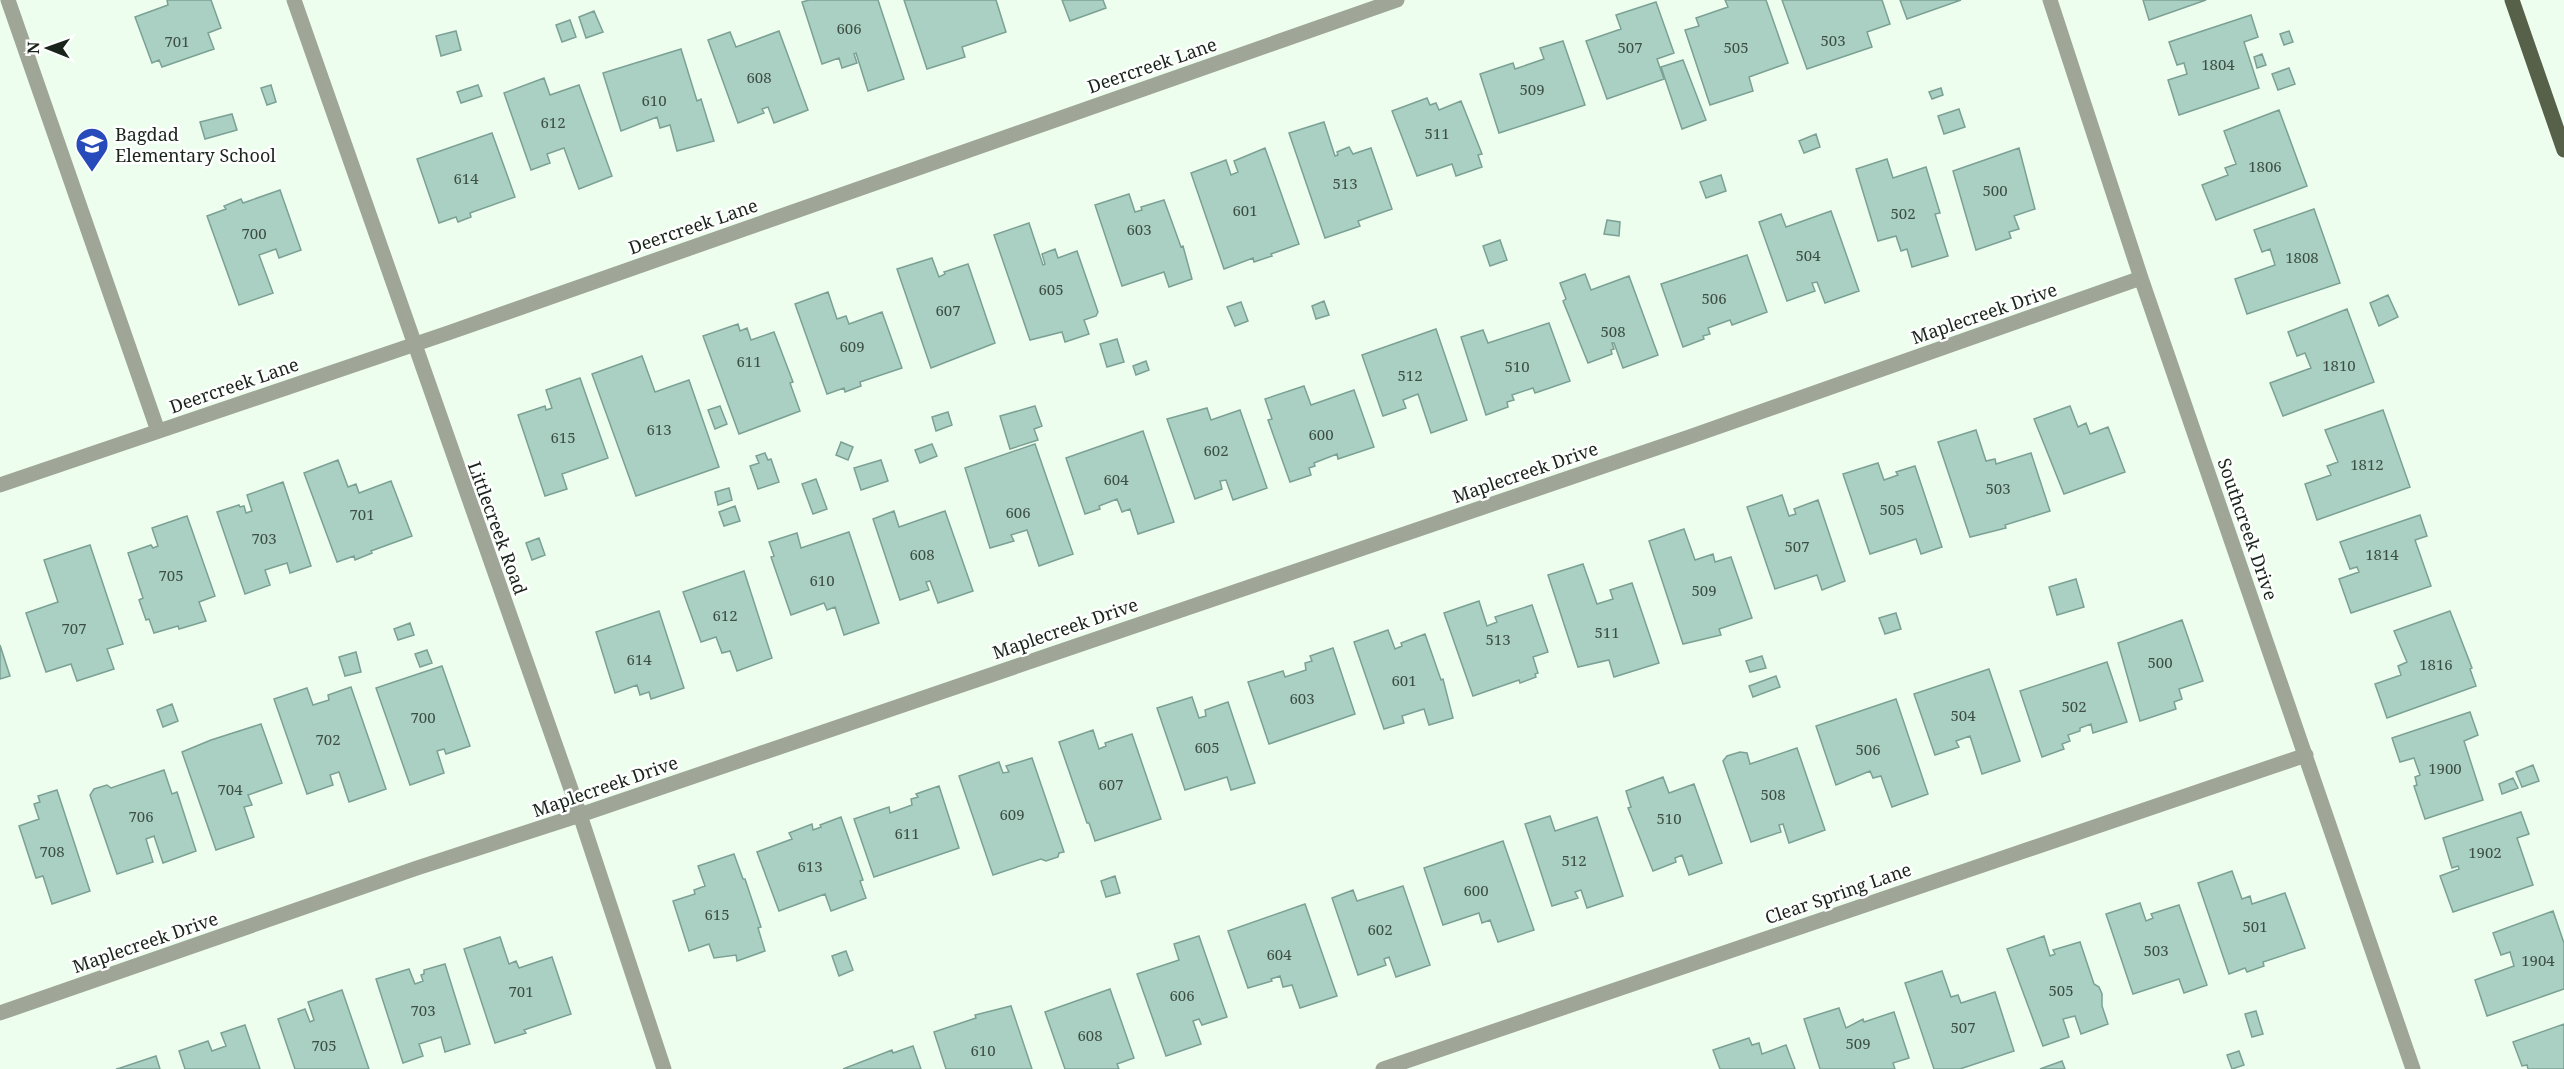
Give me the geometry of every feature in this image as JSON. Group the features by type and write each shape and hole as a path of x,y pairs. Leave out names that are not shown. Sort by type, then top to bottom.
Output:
{"main road":[{"path":"2512,0 2564,150"}],"street":[{"path":"8,0 158,431"},
{"name":"Littlecreek Road","path":"294,0 413,345 580,815 664,1069"},
{"name":"Deercreek Lane","path":"0,485 413,345 1397,0"},
{"name":"Southcreek Drive","path":"2050,0 2141,278 2413,1069"},
{"path":"0,26 15,21"},
{"name":"Maplecreek Drive","path":"0,1013 417,868 580,815 1689,437 2141,278"},
{"name":"Clear Spring Lane","path":"1383,1069 2306,755"}],"building":[{"path":"167,0 211,0 221,28 208,33 214,49 162,67 159,60 152,63 135,17 168,5"},
{"path":"809,0 878,0 904,79 868,91 856,53 854,54 857,63 842,68 839,58 822,64 802,2"},
{"path":"904,0 996,0 1006,32 962,47 965,57 927,69"},
{"path":"1062,0 1103,0 1106,8 1070,21"},
{"path":"1725,0 1766,0 1788,63 1749,77 1753,91 1710,105 1685,30 1699,26 1696,18 1728,7"},
{"path":"1782,0 1882,0 1890,24 1867,32 1872,47 1807,69"},
{"path":"1900,0 1961,0 1907,19"},
{"path":"2143,0 2206,0 2149,20"},
{"path":"1656,2 1674,53 1657,59 1664,79 1607,99 1586,41 1621,29 1616,15"},
{"path":"594,11 603,32 586,38 579,17"},
{"path":"2251,15 2258,37 2244,42 2259,88 2179,115 2168,80 2187,74 2184,63 2177,65 2169,42"},
{"path":"570,20 576,37 562,42 556,25"},
{"path":"456,31 461,50 441,56 436,36"},
{"path":"779,31 808,110 774,123 768,107 762,109 764,113 738,123 708,40 730,32 736,47"},
{"path":"2289,31 2293,42 2284,45 2280,34"},
{"path":"1563,41 1585,105 1499,133 1480,74 1513,63 1515,69 1544,59 1540,48"},
{"path":"681,49 697,101 701,99 714,141 677,151 670,125 660,128 657,117 621,131 603,73"},
{"path":"2262,54 2266,65 2257,68 2254,57"},
{"path":"1683,60 1706,120 1682,129 1661,67"},
{"path":"2289,68 2295,84 2278,90 2272,74"},
{"path":"544,78 550,95 579,85 612,176 579,189 564,148 547,154 550,163 531,170 504,93"},
{"path":"271,85 276,102 267,105 261,88"},
{"path":"478,85 482,96 461,103 457,92"},
{"path":"1941,88 1943,95 1932,99 1929,92"},
{"path":"1427,98 1430,105 1436,103 1439,110 1461,101 1482,154 1478,155 1482,167 1456,176 1452,164 1417,176 1392,111"},
{"path":"1959,109 1965,127 1944,134 1938,116"},
{"path":"2279,110 2307,186 2216,220 2202,185 2228,175 2225,168 2236,164 2224,131"},
{"path":"232,114 237,130 205,139 200,122"},
{"path":"1324,122 1335,156 1338,155 1337,152 1349,147 1353,154 1371,148 1392,209 1358,221 1360,226 1325,238 1289,133"},
{"path":"492,133 515,197 470,213 471,217 458,222 456,217 439,223 417,159"},
{"path":"1816,134 1820,147 1804,153 1799,141"},
{"path":"1265,148 1299,244 1254,262 1253,258 1224,269 1191,173 1226,160 1231,175 1238,172 1234,161"},
{"path":"2019,148 2035,209 2014,216 2019,229 2009,232 2011,238 1976,250 1953,171"},
{"path":"1887,159 1893,178 1926,167 1940,213 1935,214 1948,256 1912,267 1907,249 1901,251 1896,236 1878,241 1856,169"},
{"path":"1721,175 1726,191 1706,198 1700,182"},
{"path":"280,190 301,250 279,258 276,249 259,255 273,293 239,305 207,216 226,209 224,206 241,199 243,203"},
{"path":"1129,194 1135,212 1142,210 1141,207 1164,200 1181,247 1183,246 1192,279 1169,287 1164,272 1122,286 1095,205"},
{"path":"2314,209 2340,283 2247,314 2235,279 2275,265 2270,249 2262,252 2254,230"},
{"path":"1831,211 1859,291 1825,303 1817,282 1812,283 1815,291 1787,301 1759,222 1781,214 1786,227"},
{"path":"1607,220 1620,222 1619,236 1604,234"},
{"path":"1029,223 1043,265 1045,264 1042,254 1055,249 1058,258 1077,251 1098,312 1096,316 1084,320 1089,334 1065,342 1062,332 1030,340 994,235"},
{"path":"1500,240 1507,260 1490,266 1483,246"},
{"path":"1747,255 1767,312 1732,325 1730,320 1708,328 1710,334 1703,336 1704,339 1683,347 1661,284"},
{"path":"932,258 939,277 945,274 944,272 968,264 995,343 931,368 897,269"},
{"path":"1585,274 1591,290 1629,276 1658,355 1623,368 1614,343 1612,343 1614,349 1611,350 1612,354 1588,363 1563,301 1566,299 1560,283"},
{"path":"828,292 837,319 846,316 849,324 882,312 902,368 860,382 861,386 845,392 844,388 827,394 795,304"},
{"path":"2388,295 2398,317 2379,326 2370,303"},
{"path":"1324,301 1329,315 1316,319 1312,306"},
{"path":"1241,302 1248,321 1235,326 1227,307"},
{"path":"2347,309 2374,382 2283,416 2270,383 2311,368 2305,353 2297,356 2288,332"},
{"path":"1549,323 1570,381 1535,393 1533,388 1512,395 1514,400 1507,402 1508,407 1486,415 1461,337 1483,330 1488,343"},
{"path":"738,324 740,331 747,328 751,340 774,332 793,382 790,383 800,411 739,434 703,336"},
{"path":"1436,329 1467,420 1431,433 1418,394 1403,400 1406,408 1383,416 1362,355"},
{"path":"1117,339 1124,362 1107,367 1100,344"},
{"path":"642,356 655,392 689,380 719,467 636,496 592,374"},
{"path":"1146,361 1149,370 1136,375 1133,366"},
{"path":"580,378 608,458 562,474 567,489 545,496 518,415 545,406 546,410 552,408 546,390"},
{"path":"1304,386 1311,405 1354,390 1374,447 1338,459 1337,454 1314,463 1315,466 1309,468 1311,475 1290,482 1268,420 1272,419 1265,399"},
{"path":"720,406 727,424 715,429 708,410"},
{"path":"1035,406 1042,426 1034,429 1038,440 1010,449 1000,416"},
{"path":"2070,406 2078,427 2086,423 2090,434 2108,427 2125,472 2064,494 2034,419"},
{"path":"1207,408 1211,420 1240,410 1267,488 1233,500 1226,480 1220,481 1222,489 1195,499 1167,419"},
{"path":"2383,410 2410,487 2317,520 2305,484 2331,475 2327,466 2338,462 2325,430"},
{"path":"948,412 952,425 936,431 932,417"},
{"path":"1976,430 1986,461 1995,459 1996,464 2031,453 2050,511 2005,525 2006,528 1970,537 1938,442"},
{"path":"1143,431 1174,522 1138,534 1130,509 1122,512 1117,499 1099,506 1100,509 1085,514 1066,458"},
{"path":"841,442 853,447 848,460 836,455"},
{"path":"932,444 937,456 920,463 915,450"},
{"path":"1035,444 1073,554 1039,566 1027,530 1011,535 1014,541 990,548 965,468"},
{"path":"765,453 768,460 771,459 779,482 758,489 750,466 759,463 756,456"},
{"path":"338,460 348,487 356,484 359,493 391,481 412,536 371,551 372,553 355,560 354,556 337,562 304,473"},
{"path":"881,460 888,481 861,490 854,468"},
{"path":"1878,463 1884,480 1898,475 1896,472 1915,466 1942,547 1921,554 1916,539 1870,554 1843,474"},
{"path":"816,479 827,509 813,514 802,484"},
{"path":"283,482 311,566 290,573 287,563 265,570 270,585 245,594 217,512 239,505 244,506 246,513 252,511 247,495"},
{"path":"729,488 732,500 718,505 715,492"},
{"path":"1782,495 1789,516 1796,514 1794,509 1818,500 1845,581 1822,590 1817,575 1775,589 1747,507"},
{"path":"735,506 740,521 724,526 719,512"},
{"path":"894,511 899,527 945,511 973,591 938,603 930,581 926,582 929,590 900,600 873,519"},
{"path":"2420,515 2427,536 2415,540 2431,586 2351,613 2339,579 2359,572 2357,567 2350,569 2340,542"},
{"path":"187,516 215,596 199,602 206,621 154,633 149,619 146,620 139,600 143,598 128,553 151,545 153,548 158,546 152,528"},
{"path":"1684,529 1695,560 1713,554 1715,562 1731,557 1752,618 1719,629 1721,635 1683,644 1649,541"},
{"path":"849,532 879,623 844,635 835,607 827,610 824,603 791,615 771,557 774,556 769,542 797,533 801,548"},
{"path":"539,538 545,555 532,560 526,543"},
{"path":"90,545 123,644 107,649 114,669 77,681 71,664 46,672 26,613 58,602 44,560"},
{"path":"1583,564 1597,604 1613,599 1610,590 1632,583 1659,663 1614,677 1609,660 1578,667 1548,575"},
{"path":"744,571 772,658 737,671 730,651 722,653 716,637 701,642 683,592"},
{"path":"2076,579 2084,607 2057,615 2049,587"},
{"path":"1479,601 1487,626 1497,622 1495,617 1532,605 1548,652 1533,657 1538,673 1535,674 1536,677 1520,683 1519,680 1473,696 1444,613"},
{"path":"659,611 684,688 651,699 649,692 640,695 637,685 615,693 596,632"},
{"path":"2450,611 2472,668 2470,669 2476,686 2387,718 2375,684 2401,675 2398,666 2407,662 2394,631"},
{"path":"1896,613 1901,629 1885,634 1879,618"},
{"path":"2182,620 2203,681 2179,689 2182,699 2174,702 2176,709 2140,721 2118,643"},
{"path":"410,623 414,635 398,640 394,629"},
{"path":"1388,630 1395,649 1402,646 1401,643 1425,634 1441,680 1443,679 1453,718 1429,725 1424,709 1402,716 1404,723 1384,729 1354,642"},
{"path":"0,645 10,676 0,679"},
{"path":"1333,648 1355,714 1269,744 1248,682 1283,671 1285,677 1306,670 1305,663 1312,661 1310,656"},
{"path":"427,650 432,663 420,667 415,654"},
{"path":"356,652 361,672 345,676 339,657"},
{"path":"1762,656 1766,668 1750,672 1746,661"},
{"path":"2107,662 2127,722 2093,733 2091,724 2080,728 2080,731 2068,735 2070,741 2062,744 2064,749 2042,757 2020,691"},
{"path":"442,666 470,746 446,754 444,749 437,751 444,773 410,785 376,688"},
{"path":"1989,669 2020,761 1982,774 1970,736 1956,741 1959,747 1935,755 1914,694"},
{"path":"1776,676 1780,687 1753,697 1749,686"},
{"path":"351,687 386,789 349,802 339,772 330,775 333,785 307,794 274,699 307,688 313,705 329,700 328,695"},
{"path":"1192,697 1199,718 1206,716 1205,710 1228,702 1255,783 1231,790 1227,777 1185,790 1157,708"},
{"path":"1896,699 1928,794 1892,807 1881,776 1873,778 1870,771 1836,785 1816,726"},
{"path":"172,704 178,721 163,727 157,710"},
{"path":"2470,712 2478,735 2464,741 2483,800 2425,819 2414,786 2417,785 2415,777 2420,775 2414,758 2400,762 2392,738"},
{"path":"261,724 282,783 248,795 252,805 244,807 254,837 216,850 182,752"},
{"path":"1093,730 1099,749 1106,746 1105,743 1132,734 1161,819 1095,841 1059,742"},
{"path":"1797,748 1825,830 1789,843 1783,824 1779,825 1781,832 1751,842 1723,761 1727,756 1740,752 1747,753 1750,764"},
{"path":"1032,758 1064,852 1046,861 1041,859 993,875 959,776 999,762 1003,773 1009,772 1006,766"},
{"path":"2533,765 2539,781 2522,787 2516,772"},
{"path":"164,770 172,794 177,792 196,851 163,863 154,836 146,839 153,862 117,874 90,795 94,789 107,785 111,788"},
{"path":"1663,777 1669,793 1694,784 1722,863 1689,875 1682,855 1675,858 1676,862 1653,871 1628,808 1631,807 1626,791"},
{"path":"2513,778 2518,788 2502,794 2499,784"},
{"path":"939,786 959,848 874,877 854,819 889,807 890,813 912,805 911,799 918,797 916,794"},
{"path":"57,790 90,891 52,904 43,876 36,878 19,826 39,819 34,804 40,802 38,796"},
{"path":"2521,812 2529,834 2517,838 2533,885 2453,912 2440,876 2459,869 2458,866 2452,868 2443,838"},
{"path":"1550,816 1555,831 1597,817 1623,896 1587,908 1581,890 1575,892 1578,898 1552,906 1525,824"},
{"path":"841,817 863,880 860,881 866,898 831,911 825,894 779,911 757,852 792,839 789,833 812,824 813,830"},
{"path":"1503,841 1534,930 1498,942 1490,920 1482,923 1479,913 1443,925 1424,868"},
{"path":"734,854 761,927 758,928 765,951 737,961 736,955 714,958 709,944 689,951 673,901 695,894 694,890 705,886 698,866"},
{"path":"2232,871 2242,899 2250,896 2252,904 2285,893 2305,948 2263,962 2264,966 2247,972 2245,968 2229,974 2198,883"},
{"path":"1115,876 1120,893 1106,897 1101,881"},
{"path":"1403,886 1430,965 1396,977 1389,957 1384,959 1386,965 1358,975 1332,898 1353,890 1357,901"},
{"path":"2140,903 2146,921 2153,918 2151,914 2179,905 2207,985 2184,993 2179,979 2133,994 2106,914"},
{"path":"1305,904 1337,996 1300,1008 1292,985 1283,987 1280,976 1271,979 1272,981 1248,988 1228,931"},
{"path":"2553,911 2564,943 2564,989 2487,1016 2475,980 2514,966 2510,952 2501,955 2493,933"},
{"path":"1199,936 1227,1017 1202,1025 1199,1019 1193,1021 1201,1044 1166,1056 1137,974 1179,960 1174,944"},
{"path":"2044,936 2050,956 2055,954 2053,950 2080,942 2094,984 2099,987 2102,994 2102,1006 2108,1024 2081,1034 2075,1016 2063,1019 2069,1037 2043,1046 2007,949"},
{"path":"500,937 509,964 516,961 519,968 552,957 571,1014 524,1030 526,1033 495,1043 464,949"},
{"path":"846,951 853,970 839,976 832,956"},
{"path":"445,964 470,1044 445,1052 441,1037 419,1044 423,1056 403,1063 376,979 409,969 415,984 423,981 421,975 424,974 424,970"},
{"path":"1942,971 1951,997 1958,995 1961,1003 1995,992 2014,1051 1960,1069 1934,1069 1905,983"},
{"path":"1110,989 1134,1058 1117,1064 1119,1069 1065,1069 1045,1012"},
{"path":"342,990 369,1069 295,1069 278,1019 305,1009 310,1022 314,1020 308,1002"},
{"path":"1011,1006 1032,1069 946,1069 934,1032 976,1018 975,1015"},
{"path":"1839,1008 1846,1028 1863,1019 1864,1022 1894,1012 1909,1058 1893,1063 1895,1069 1820,1069 1804,1019"},
{"path":"2256,1011 2263,1034 2252,1037 2245,1014"},
{"path":"2564,1024 2564,1069 2528,1069 2527,1065 2522,1066 2513,1042"},
{"path":"245,1025 260,1069 185,1069 179,1051 208,1041 212,1051 226,1046 221,1033"},
{"path":"1749,1038 1752,1045 1759,1043 1762,1054 1786,1045 1795,1069 1720,1069 1713,1050"},
{"path":"913,1046 921,1069 843,1069 892,1050 893,1053"},
{"path":"2239,1051 2244,1065 2232,1069 2227,1055"},
{"path":"156,1056 160,1069 116,1069 120,1068"},
{"path":"2062,1061 2065,1069 2040,1069"}],"place":[{"name":"Bagdad Elementary School","path":"92,173"}]}
